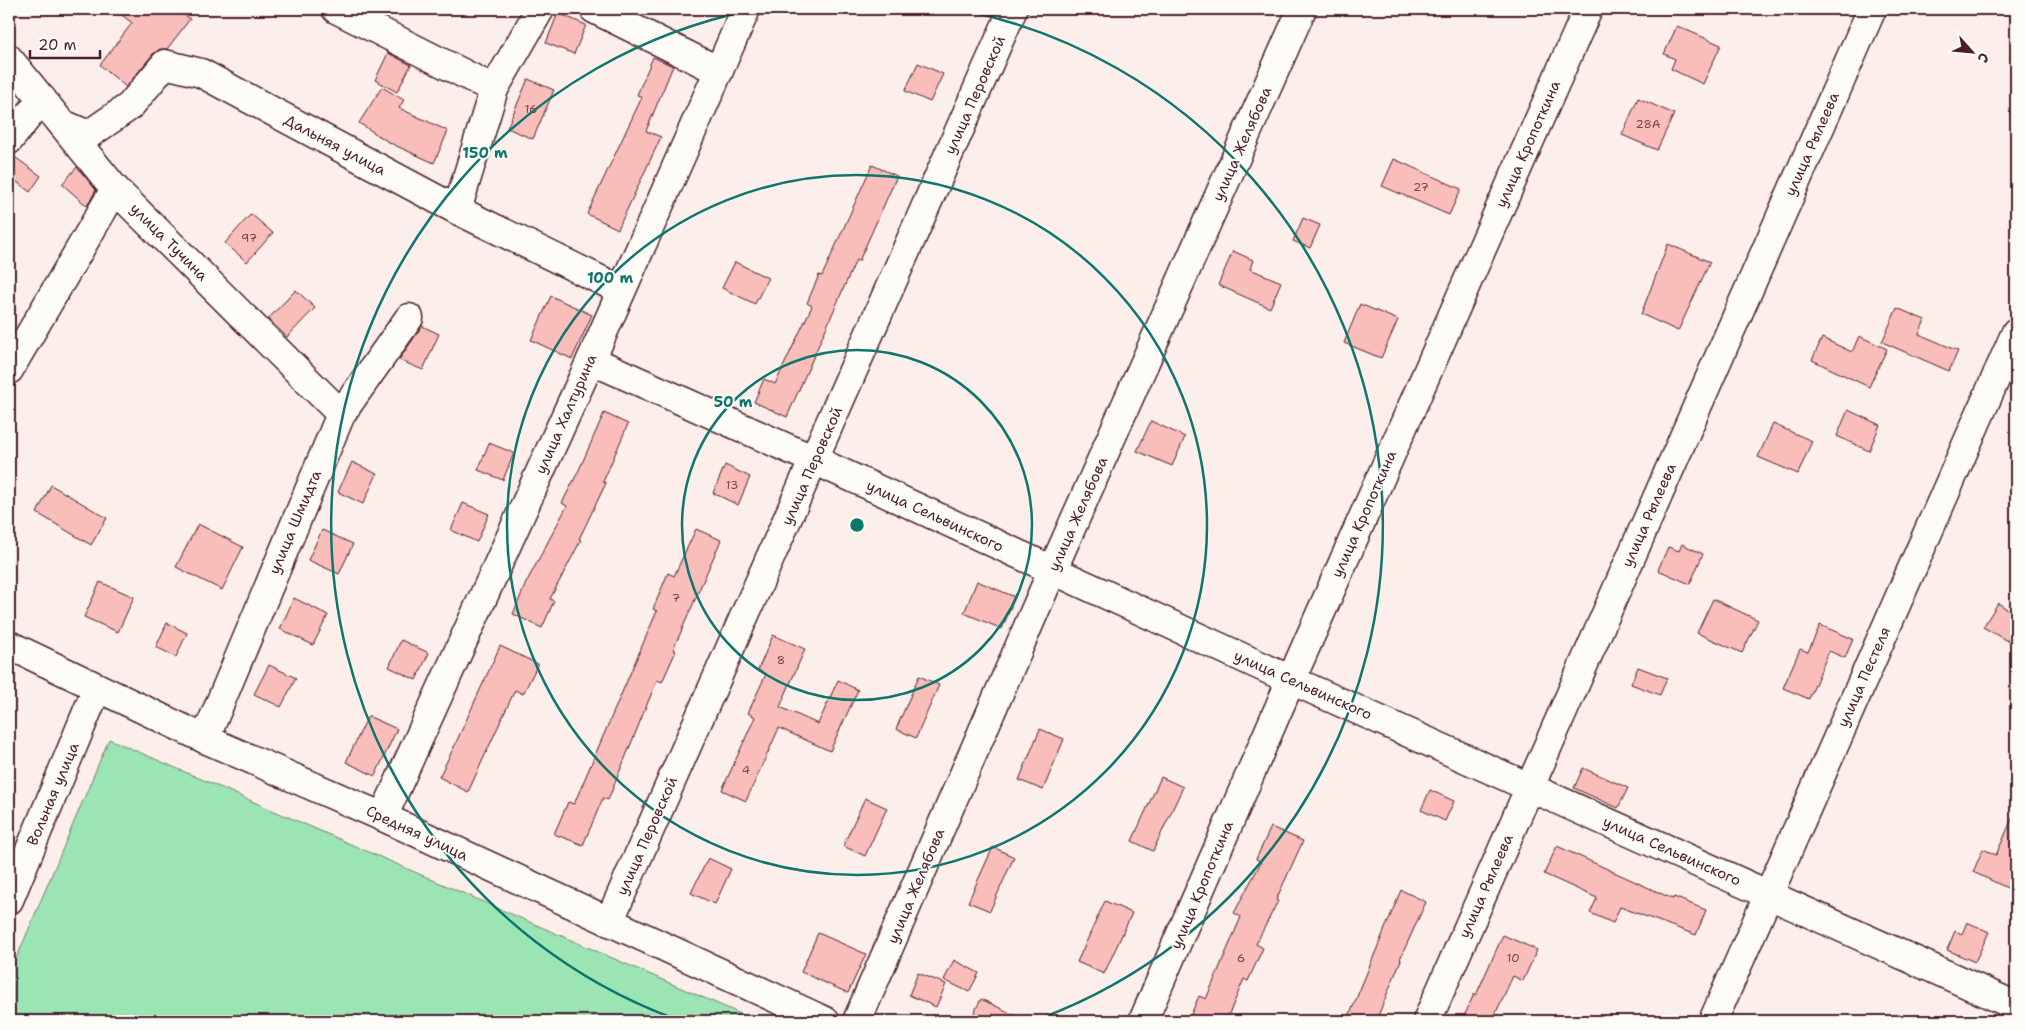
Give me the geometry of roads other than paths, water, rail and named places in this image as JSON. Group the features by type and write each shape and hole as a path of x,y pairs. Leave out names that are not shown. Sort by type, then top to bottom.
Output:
{"street":[{"path":"336,9 494,89"},
{"path":"457,210 494,89 540,9"},
{"path":"594,9 719,71"},
{"name":"улица Халтурина","path":"383,817 591,360 746,9"},
{"name":"улица Перовской","path":"609,922 1014,9"},
{"name":"улица Желябова","path":"858,1021 1052,571 1302,9"},
{"name":"улица Кропоткина","path":"1143,1021 1290,680 1588,9"},
{"name":"улица Рылеева","path":"1427,1021 1872,9"},
{"name":"улица Тучина","path":"9,59 115,189 340,414"},
{"name":"Дальняя улица","path":"63,124 88,135 130,106 165,64 201,74 457,210 621,290"},
{"path":"9,140 42,99"},
{"path":"9,370 115,189"},
{"name":"улица Шмидта","path":"205,739 340,414 409,318"},
{"name":"улица Пестеля","path":"1713,1021 2016,332"},
{"name":"улица Сельвинского","path":"591,360 814,460 1290,680 2016,1006"},
{"name":"Средняя улица","path":"9,645 205,739 383,817 825,1021"},
{"path":"69,674 78,698 78,734"},
{"name":"Вольная улица","path":"9,900 97,688"},
{"path":"78,734 103,710 134,706"},
{"path":"2014,1021 2016,1017"}]}
